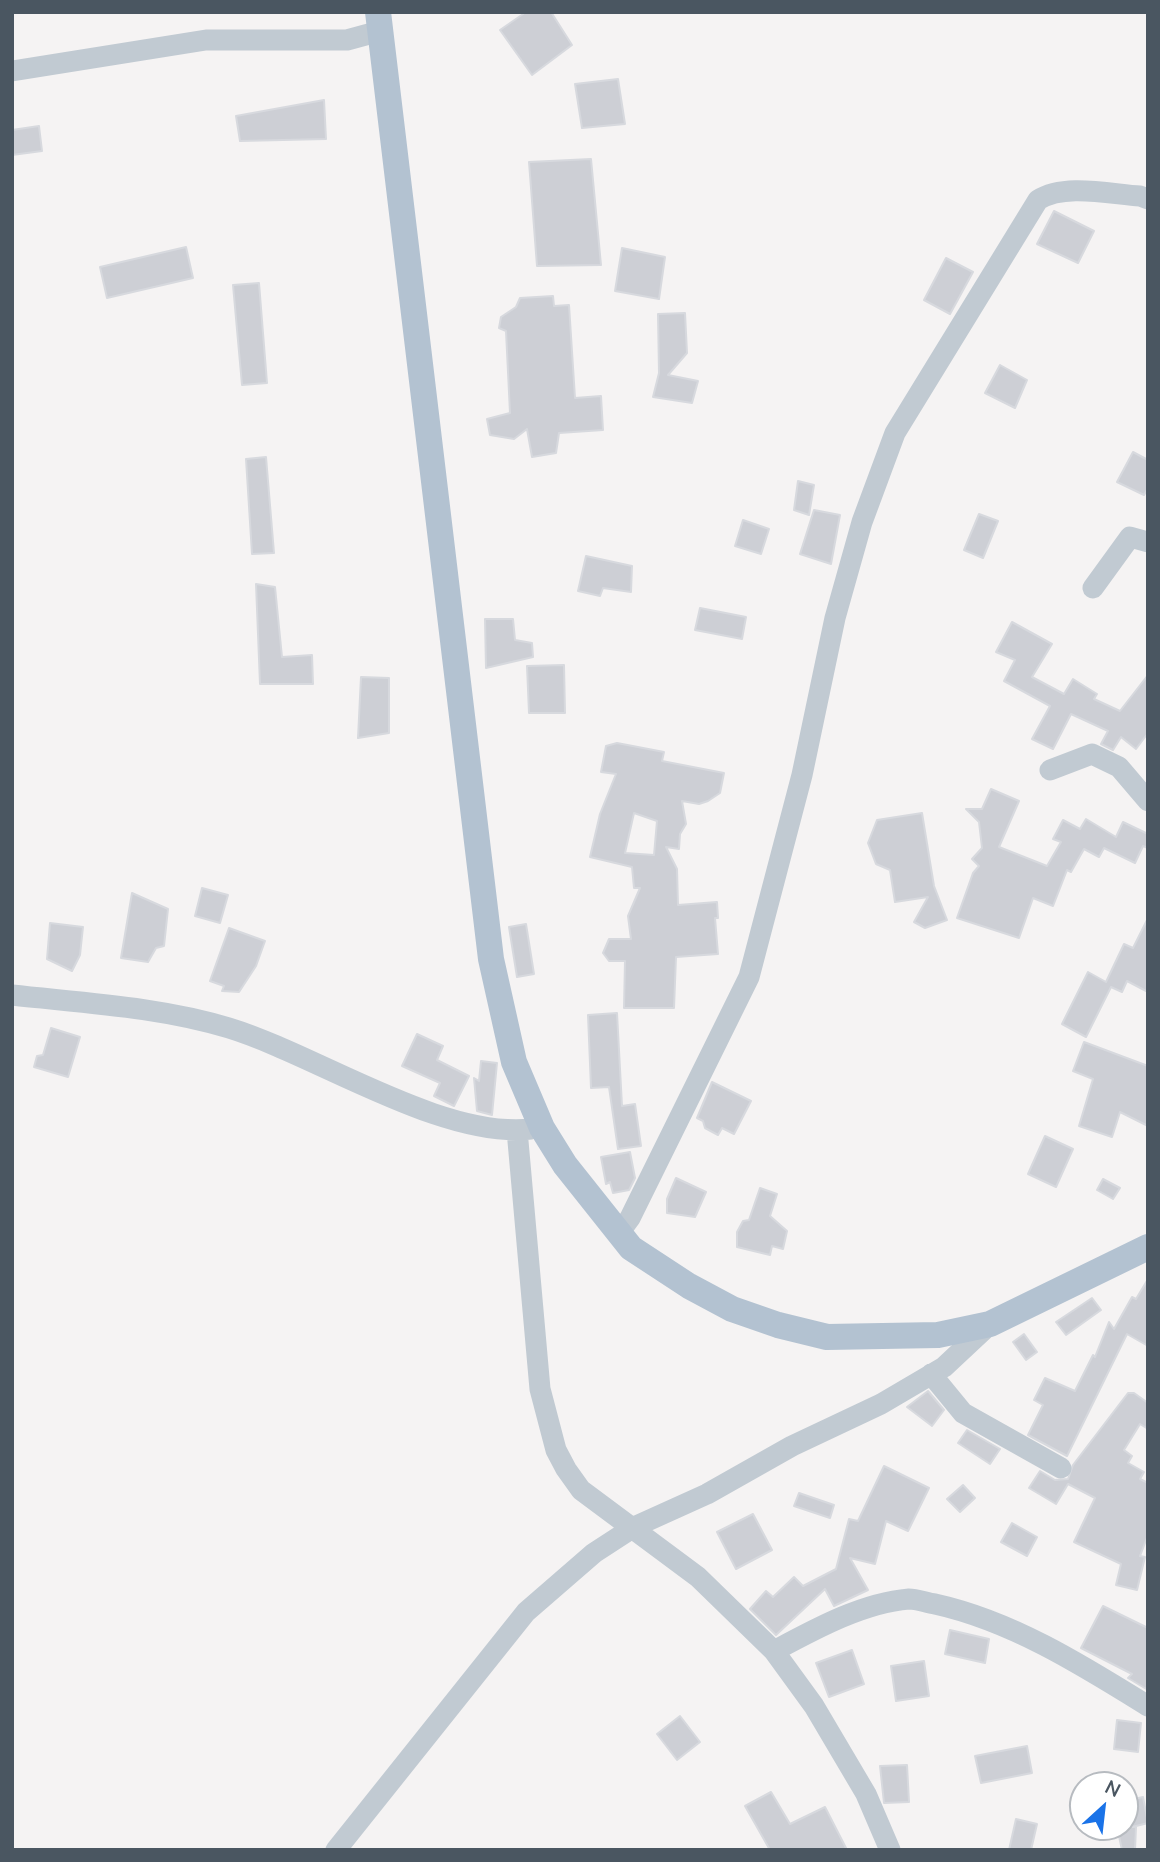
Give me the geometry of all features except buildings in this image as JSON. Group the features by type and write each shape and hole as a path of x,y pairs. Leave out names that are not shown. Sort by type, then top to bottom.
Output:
{"main road":[{"path":"379,22 491,959 529,1129 565,1165 631,1248 689,1286 732,1309 778,1325 827,1337 938,1335 990,1324 1148,1247"}],"street":[{"path":"12,71 206,40 347,40 379,22"},
{"path":"619,1234 630,1218 749,977 802,775 835,618 862,522 895,433 1038,200 1049,192 1140,196 1148,199"},
{"path":"1093,588 1130,537 1148,542"},
{"path":"1050,769 1092,754 1119,767 1148,802"},
{"path":"12,995 142,1010 228,1027 429,1111 471,1124 529,1129 540,1389 556,1450 581,1490 698,1577 774,1651 814,1706 866,1794 890,1850"},
{"path":"336,1850 526,1612 594,1553 634,1527 706,1494 792,1446 881,1404 931,1374 990,1324"},
{"path":"931,1374 964,1413 1061,1468"},
{"path":"774,1651 852,1613 911,1599 962,1610 1024,1635 1082,1665 1148,1706"}]}
